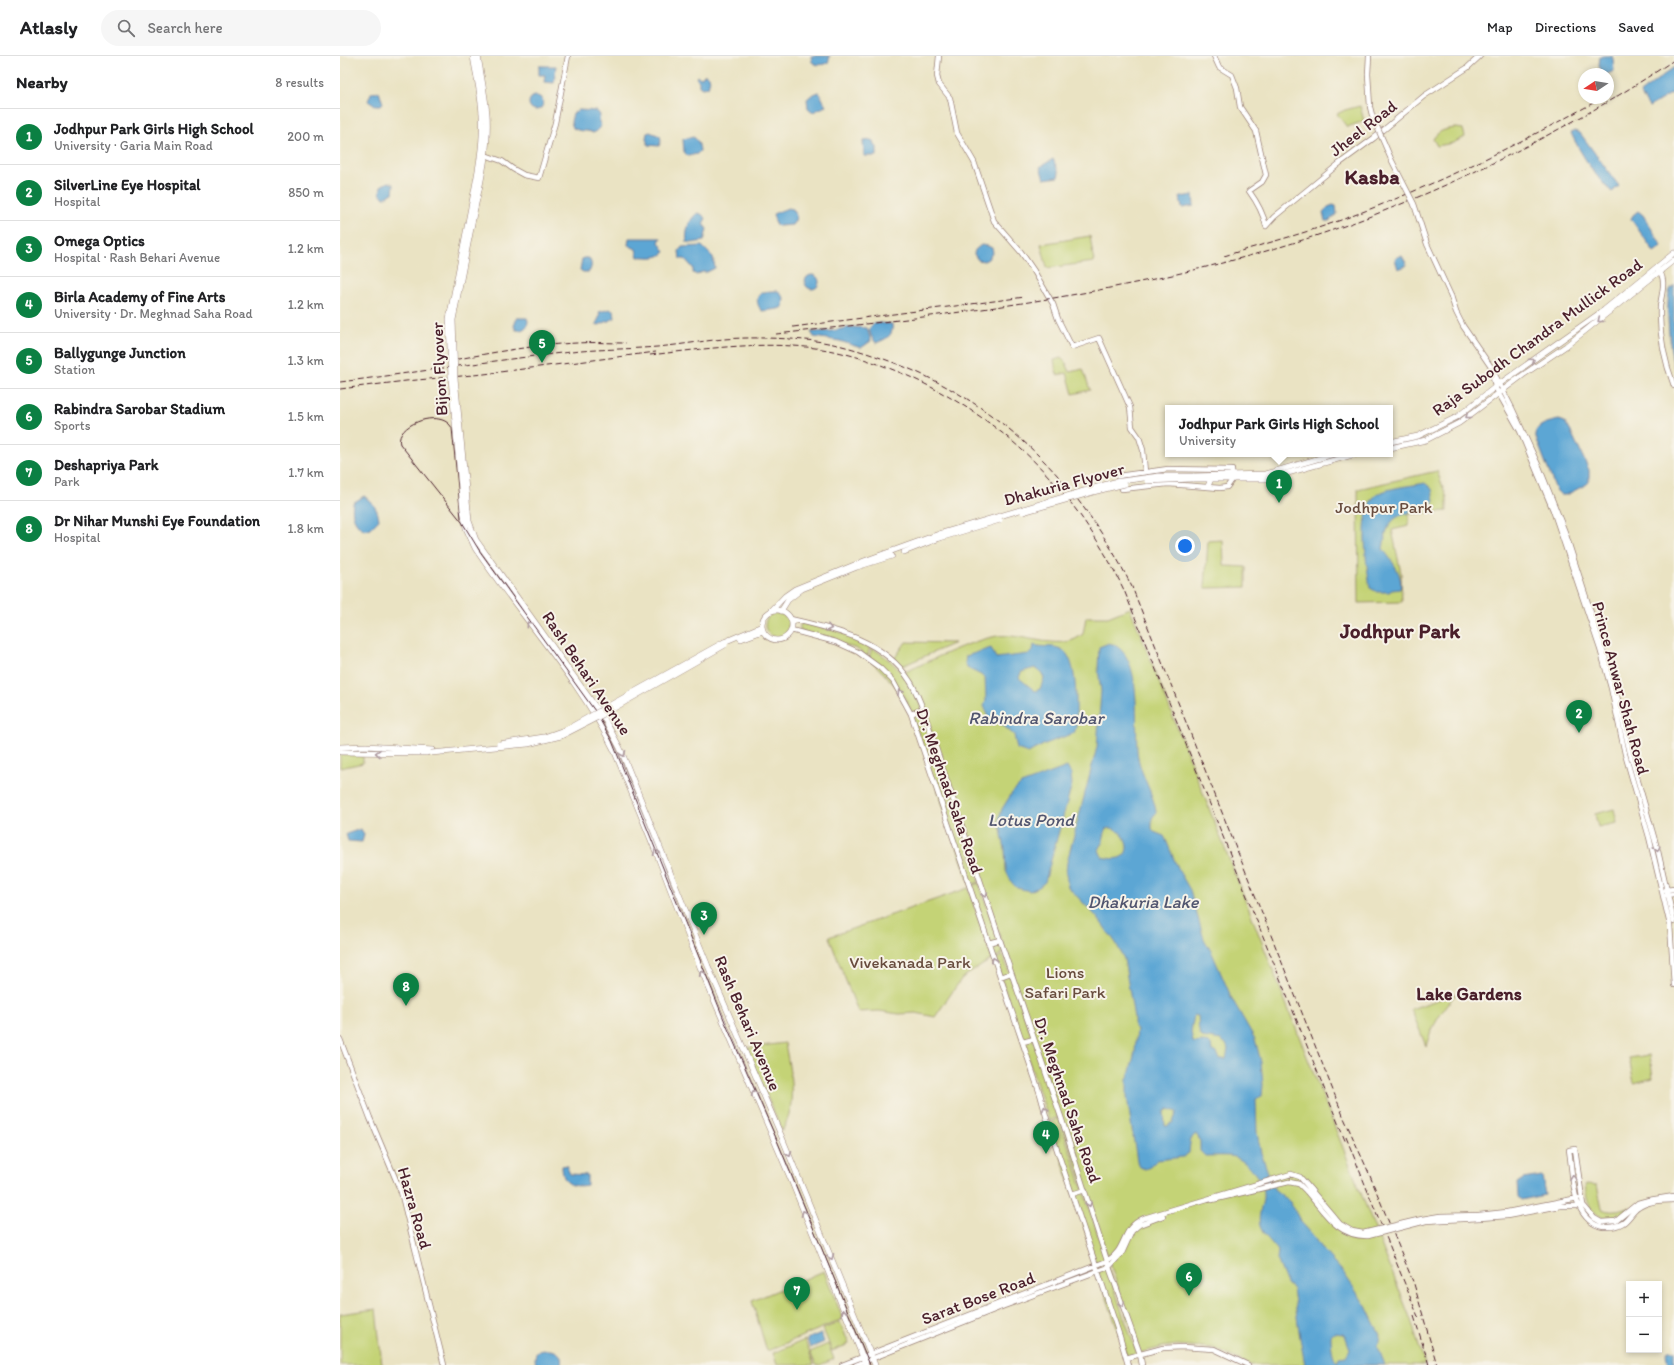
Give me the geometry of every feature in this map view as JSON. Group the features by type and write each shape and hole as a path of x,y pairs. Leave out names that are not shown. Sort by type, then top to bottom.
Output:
{"main road":[{"name":"Bijon Flyover","path":"466,513 455,378 453,320 474,207 472,199 481,154 482,114 473,56"},
{"path":"474,207 485,155 487,114 478,56"},
{"path":"485,155 502,160 513,169 524,175 539,178 556,123 568,56"},
{"path":"939,56 937,76 939,84 950,98 957,133 978,171 994,221 1021,252 1047,294 1072,347 1099,338 1130,407 1132,427 1139,437 1143,450 1145,472"},
{"name":"Jheel Road","path":"1214,56 1219,67 1232,74 1237,88 1240,107 1257,136 1266,174 1262,182 1249,191 1258,203 1264,216 1266,226 1274,217 1340,163 1374,138 1424,96 1467,68 1480,56"},
{"name":"Prince Anwar Shah Road","path":"1368,56 1370,107 1372,115 1391,159 1414,204 1427,244 1461,322 1491,367 1503,389 1540,469 1565,532 1614,683 1646,819 1674,922"},
{"name":"Raja Subodh Chandra Mullick Road","path":"1393,447 1419,442 1435,436 1459,423 1503,389 1573,341 1657,270 1674,253"},
{"name":"Raja Subodh Chandra Mullick Road","path":"1393,441 1418,436 1450,422 1500,383 1598,314 1657,270 1674,260"},
{"path":"1657,270 1663,277 1660,315 1663,353 1674,386"},
{"name":"Prince Anwar Shah Road","path":"1491,367 1495,387 1520,431 1561,532 1607,675 1625,754 1646,819"},
{"path":"1232,475 1266,474 1324,457"},
{"path":"1232,475 1228,487 1220,488 1168,484 1122,489 1118,476 1168,469 1211,474 1232,475 1274,477 1344,457"},
{"path":"1208,486 1211,474"},
{"name":"Dhakuria Flyover","path":"928,540 1108,488 1150,480 1211,474 1232,475"},
{"name":"Rash Behari Avenue","path":"466,513 476,540 605,720 620,748 708,966 782,1135 875,1365"},
{"name":"Rash Behari Avenue","path":"466,513 468,533 475,548 599,723 614,750 656,852 700,967 790,1175 864,1361"},
{"path":"781,610 788,600 802,590 928,540"},
{"path":"771,611 781,610 791,619 791,630 788,635 778,640 768,637 762,628 765,616 785,596 795,589 864,561 928,540"},
{"name":"Dr. Meghnad Saha Road","path":"791,619 840,631 880,651 891,659 911,682 923,709 1085,1190 1107,1262 1140,1354 1142,1365"},
{"path":"340,752 432,751 528,744 548,740 566,734 725,644 762,628"},
{"name":"Dr. Meghnad Saha Road","path":"791,630 836,642 858,652 880,668 893,681 911,714 1023,1042 1128,1365"},
{"path":"911,714 923,709"},
{"path":"340,746 398,748 414,751"},
{"path":"1665,892 1674,889"},
{"path":"1665,892 1674,894"},
{"name":"Prince Anwar Shah Road","path":"1665,892 1672,936 1674,985"},
{"path":"988,943 1000,940"},
{"path":"1000,977 1011,973"},
{"name":"Hazra Road","path":"340,1039 370,1118 401,1192 427,1300 437,1330 444,1365"},
{"path":"1023,1042 1034,1039"},
{"path":"1674,1196 1649,1200 1638,1204 1616,1221 1601,1222 1594,1218 1583,1205 1575,1149 1570,1150 1578,1206 1592,1223 1602,1227 1610,1227 1621,1224 1638,1208 1645,1204 1674,1200"},
{"path":"856,1365 872,1356 1096,1269 1117,1255 1131,1225 1138,1221 1257,1187 1275,1178 1292,1174 1301,1179 1334,1223 1343,1231 1359,1236 1368,1236 1426,1221 1507,1214 1560,1206 1583,1205"},
{"path":"1096,1269 1109,1267 1122,1253 1132,1231 1143,1222 1257,1187 1292,1182 1299,1184 1309,1191"},
{"path":"1072,1194 1085,1190"},
{"path":"1507,1214 1582,1197"},
{"path":"1126,1358 1163,1348 1183,1347 1214,1349 1248,1365"},
{"path":"842,1365 864,1361"}],"green space":[{"path":"1360,106 1364,121 1347,127 1337,114"},
{"path":"1456,128 1463,129 1465,137 1453,143 1437,146 1433,139 1440,132"},
{"path":"1090,236 1094,262 1047,268 1041,244"},
{"path":"1061,358 1066,363 1070,372 1083,369 1090,390 1073,394 1067,373 1057,375 1054,360"},
{"name":"Jodhpur Park","path":"1437,471 1447,498 1447,511 1409,514 1409,526 1392,530 1401,573 1402,602 1359,603 1358,489"},
{"path":"1223,540 1224,566 1246,567 1246,587 1205,588 1208,541"},
{"name":"Lions Safari Park","path":"1130,608 1411,1320 1425,1365 1250,1365 1213,1348 1177,1345 1140,1353 924,710 903,673 974,642 997,636 1015,636 1056,642 1073,640 1083,634 1086,617 1108,617"},
{"path":"777,613 782,614 788,620 788,630 782,636 777,637 772,636 766,630 765,625 766,620 772,614"},
{"path":"802,623 840,632 870,647 867,657 857,649 800,631 800,625"},
{"path":"906,642 955,643 900,667 894,659"},
{"path":"872,648 890,661 903,674 922,709 912,713 901,692 869,658"},
{"path":"923,710 979,882 970,885 912,715"},
{"path":"340,754 363,756 363,763 340,768"},
{"path":"1614,809 1617,823 1598,827 1595,814"},
{"path":"979,883 1003,953 994,958 970,887"},
{"name":"Vivekanada Park","path":"968,888 992,959 962,978 935,1017 916,1013 899,1014 879,1011 858,1012 829,937"},
{"path":"1003,955 1039,1057 1058,1117 1049,1121 995,960"},
{"path":"1457,993 1438,1018 1431,1031 1426,1046 1411,1009"},
{"path":"785,1043 790,1076 791,1099 787,1121 782,1131 746,1048"},
{"path":"1650,1055 1653,1078 1634,1083 1629,1058"},
{"path":"1059,1118 1107,1262 1097,1266 1050,1123"},
{"path":"1585,1184 1597,1185 1602,1209 1616,1211 1630,1207 1624,1215 1615,1220 1602,1218 1595,1213 1589,1204"},
{"path":"1107,1264 1137,1353 1127,1357 1097,1269"},
{"path":"824,1271 843,1319 767,1351 752,1301"},
{"path":"376,1309 382,1365 340,1365 340,1314"},
{"path":"840,1322 849,1344 832,1351 823,1329"},
{"path":"805,1340 814,1365 777,1365 773,1353"},
{"path":"828,1344 834,1359 820,1365 816,1365 810,1352"}],"water":[{"path":"811,56 830,56 828,63 819,65 812,62"},
{"path":"1612,56 1614,68 1600,68 1600,57"},
{"path":"539,66 556,66 554,83 544,82 545,75 539,75"},
{"path":"1674,67 1674,92 1649,107 1640,93"},
{"path":"705,74 710,80 708,87 702,88 699,86 699,81 696,78 697,76 701,78"},
{"path":"379,92 383,103 381,105 374,105 368,101 371,93"},
{"path":"819,92 826,106 813,112 808,108 807,99 813,94"},
{"path":"533,96 539,96 543,100 543,106 539,110 533,110 529,106 529,100"},
{"path":"579,110 597,111 600,115 599,122 601,125 597,131 593,133 573,128 571,122 573,113"},
{"path":"1574,131 1580,133 1619,186 1612,192 1594,172 1579,149 1571,133"},
{"path":"650,132 660,136 661,141 659,146 648,145 646,138 647,133"},
{"path":"693,137 698,141 700,151 697,154 688,156 684,152 683,139"},
{"path":"873,140 874,145 877,147 877,156 864,156 863,141"},
{"path":"1053,159 1059,173 1058,177 1044,179 1040,167"},
{"path":"388,182 394,184 393,193 384,198 380,193 381,186"},
{"path":"1193,195 1194,206 1182,208 1180,197"},
{"path":"1333,205 1336,206 1337,214 1329,221 1325,221 1323,212 1328,207"},
{"path":"788,208 793,209 795,213 796,219 794,223 792,225 776,225 773,214"},
{"path":"1638,211 1643,215 1662,246 1654,252 1631,219"},
{"path":"698,213 706,218 703,224 707,229 704,241 692,243 687,242 688,226 692,218"},
{"path":"629,238 661,238 659,242 665,252 656,257 638,257 636,249 628,245"},
{"path":"981,245 992,248 993,252 988,259 984,261 978,260 974,254 975,250"},
{"path":"702,246 713,257 715,268 697,275 693,273 693,268 685,259 680,259 679,251 682,247"},
{"path":"1402,256 1406,266 1398,269 1395,259"},
{"path":"589,258 591,262 589,272 583,272 580,270 582,259"},
{"path":"812,275 817,277 819,282 817,287 812,289 807,287 805,282 807,277"},
{"path":"1674,285 1674,366 1672,360 1668,304 1670,290"},
{"path":"778,291 784,298 783,307 762,311 757,301 761,293"},
{"path":"610,309 614,312 615,318 599,325 596,324 600,316 599,312"},
{"path":"517,318 527,318 527,327 521,330 516,330 514,326"},
{"path":"873,324 892,324 892,331 886,338 876,343 871,336 869,329"},
{"path":"852,327 867,328 871,341 861,348 840,341 814,337 811,332 831,331"},
{"path":"1559,420 1565,422 1571,432 1589,470 1589,482 1566,495 1561,495 1556,490 1535,435 1538,428 1541,426"},
{"path":"1425,483 1432,489 1434,500 1431,508 1411,509 1409,513 1396,518 1389,525 1385,536 1383,549 1398,573 1401,584 1400,589 1389,592 1377,592 1370,588 1366,554 1365,526 1370,503 1375,496 1380,493 1399,487"},
{"path":"364,496 374,506 378,513 379,520 371,528 365,530 358,525 354,519 352,511 353,503"},
{"name":"Dhakuria Lake","path":"1109,643 1121,649 1128,661 1133,676 1136,693 1138,758 1156,811 1152,818 1152,829 1154,832 1164,836 1166,840 1179,871 1190,890 1204,939 1212,953 1232,999 1255,1039 1261,1062 1263,1085 1262,1096 1256,1099 1257,1133 1261,1153 1274,1189 1290,1202 1301,1222 1311,1233 1321,1248 1343,1272 1366,1306 1380,1335 1378,1347 1385,1365 1305,1365 1293,1289 1287,1284 1277,1259 1278,1251 1263,1233 1259,1222 1263,1197 1262,1188 1254,1172 1240,1159 1232,1156 1205,1156 1200,1151 1200,1140 1196,1134 1191,1140 1189,1153 1183,1157 1157,1160 1150,1167 1145,1169 1140,1167 1137,1161 1127,1097 1127,1079 1135,1052 1137,1029 1134,1027 1134,1018 1124,959 1116,943 1097,917 1068,887 1066,874 1067,862 1097,747 1101,691 1098,669 1099,647","holes":["1110,828 1117,830 1126,841 1126,853 1121,857 1114,859 1102,857 1099,850 1106,829","1194,1015 1198,1016 1200,1035 1202,1037 1221,1040 1226,1044 1228,1049 1226,1059 1220,1059 1217,1053 1212,1051 1211,1044 1206,1042 1193,1042 1191,1032","1169,1109 1177,1112 1173,1122 1167,1126 1165,1126 1164,1112","1334,1333 1343,1334 1350,1349 1346,1356 1339,1357 1337,1362 1333,1353 1331,1336"]},
{"name":"Rabindra Sarobar","path":"1034,645 1058,648 1067,654 1074,673 1076,728 1074,733 1045,744 1028,753 1017,749 1014,735 998,721 995,724 989,721 986,717 988,715 984,706 986,700 985,677 967,668 965,663 966,656 991,648 996,658 1029,654 1033,651","holes":["1035,668 1041,672 1044,678 1040,689 1035,691 1019,678 1021,672"]},
{"name":"Lotus Pond","path":"1067,767 1071,774 1072,784 1045,882 1039,887 1030,891 1017,888 1012,883 1006,871 1005,849 999,820 1002,809 1012,793 1021,784"},
{"path":"361,829 364,835 362,842 348,841 346,834"},
{"path":"566,1165 570,1174 587,1175 587,1185 576,1186 568,1183 562,1172 562,1166"},
{"path":"1542,1176 1545,1195 1521,1200 1518,1197 1517,1183 1523,1179"},
{"path":"821,1333 824,1342 810,1348 807,1339"},
{"path":"542,1350 550,1350 560,1354 561,1365 536,1365 535,1357 537,1352"},
{"path":"1668,1351 1674,1351 1674,1365 1668,1364 1666,1354"}],"tram line":[{"path":"461,518 452,428 446,422 438,419 429,419 411,425 400,437 400,444 462,522 479,550 595,711 612,741 725,1022 776,1138 870,1365"}],"railway":[{"path":"776,334 923,317 1071,295 1170,276 1267,251 1353,223 1428,193 1465,176 1574,121 1674,60"},
{"path":"1224,256 1327,225 1374,208 1502,151 1591,104"},
{"path":"793,327 1025,297"},
{"path":"340,382 581,351 657,347 734,338 775,338 816,341 850,348 892,362 932,379 969,400 1003,424 1034,451 1063,481 1088,514 1112,549 1132,587 1344,1118 1368,1171 1414,1284 1437,1365"},
{"path":"438,363 490,353 560,344 626,343"},
{"path":"650,355 728,347 767,345 806,347 832,351 871,361 908,376 944,394 977,415 1008,438 1036,463 1061,491 1084,522 1105,555 1124,590 1346,1143"},
{"path":"340,389 484,374 656,352"},
{"path":"1346,1137 1419,1319"},
{"path":"1414,1316 1429,1365"}],"place":[{"name":"Ballygunge Junction","path":"542,363"},
{"name":"Jodhpur Park Girls High School","path":"1279,503"},
{"name":"SilverLine Eye Hospital","path":"1579,733"},
{"name":"Omega Optics","path":"704,935"},
{"name":"Dr Nihar Munshi Eye Foundation","path":"406,1006"},
{"name":"Birla Academy of Fine Arts","path":"1046,1154"},
{"name":"Rabindra Sarobar Stadium","path":"1189,1296"},
{"name":"Deshapriya Park","path":"797,1310"}],"district":[{"name":"Kasba","path":"1372,177"},
{"name":"Jodhpur Park","path":"1400,631"},
{"name":"Lake Gardens","path":"1469,994"}]}
